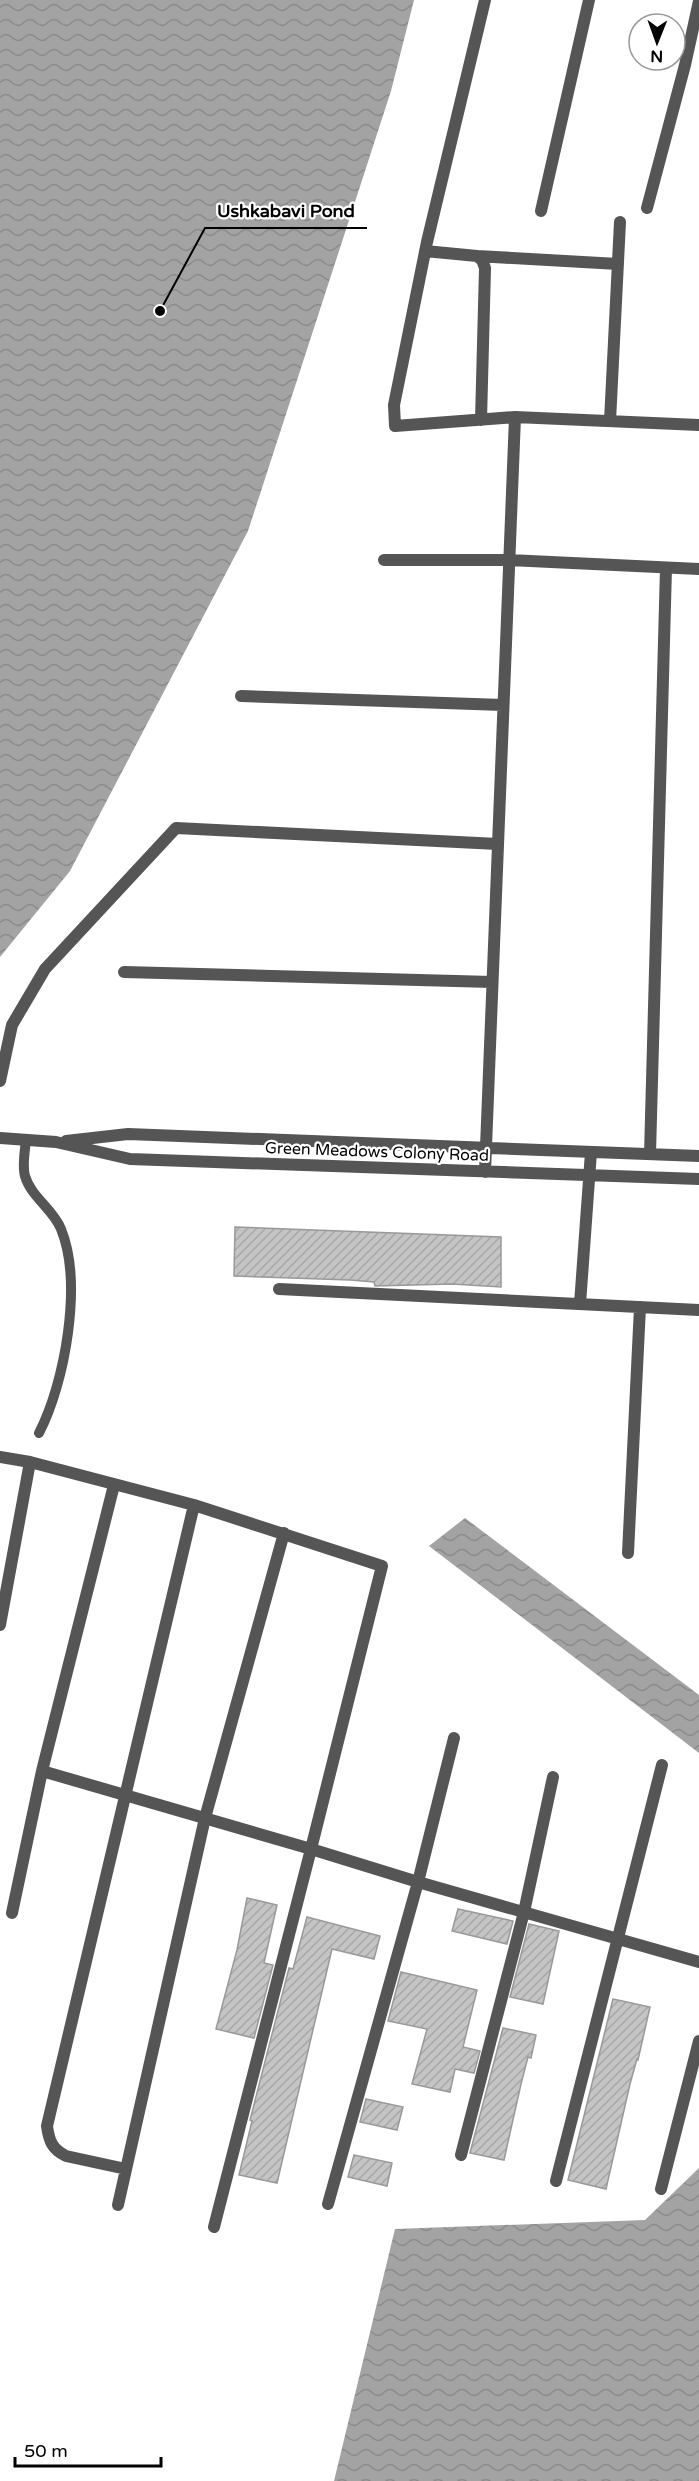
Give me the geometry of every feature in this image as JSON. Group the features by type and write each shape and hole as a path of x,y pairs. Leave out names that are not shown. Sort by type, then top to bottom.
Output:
{"street":[{"path":"485,0 425,251 394,405 395,426 515,417 699,425"},
{"path":"541,211 589,0"},
{"path":"647,208 685,65 699,1"},
{"path":"610,421 620,222"},
{"path":"425,251 618,264"},
{"path":"477,256 482,260 485,268 482,420"},
{"path":"485,1172 515,417"},
{"path":"384,560 509,560 699,569"},
{"path":"650,1154 666,568"},
{"path":"241,696 503,705"},
{"path":"0,1081 12,1024 45,969 177,828 498,844"},
{"path":"124,972 492,982"},
{"name":"Green Meadows Colony Road","path":"56,1142 128,1134 699,1156"},
{"name":"Green Meadows Colony Road","path":"0,1138 56,1142 130,1159 699,1179"},
{"path":"580,1304 591,1152"},
{"path":"279,1289 699,1310"},
{"path":"628,1553 640,1307"},
{"path":"0,1457 30,1462 194,1505 382,1566 214,2227"},
{"path":"0,1625 30,1462"},
{"path":"12,1913 42,1771 114,1485"},
{"path":"126,2169 66,2156 58,2152 49,2142 46,2126 127,1795 194,1505"},
{"path":"118,2205 205,1818 285,1533"},
{"path":"328,2204 418,1882 454,1738"},
{"path":"556,2181 662,1765"},
{"path":"42,1771 699,1962"},
{"path":"461,2155 524,1912 553,1777"},
{"path":"661,2189 699,2041"}],"lane":[{"path":"26,1140 24,1176 61,1229 68,1255 70,1277 70,1312 63,1360 52,1402 39,1433"}],"water":[{"path":"0,0 414,0 391,91 248,531 70,871 0,957"},
{"path":"465,1518 699,1695 699,1753 429,1546"},
{"path":"699,2168 699,2481 334,2481 395,2229 645,2220"}],"building":[{"path":"235,1227 501,1237 501,1287 452,1284 375,1286 374,1282 350,1280 234,1276"},
{"path":"247,1898 277,1905 264,1963 273,1965 254,2038 216,2029 237,1950"},
{"path":"458,1909 513,1921 507,1944 452,1931"},
{"path":"307,1917 380,1936 374,1959 332,1949 277,2183 239,2175 252,2121 250,2120 289,1968 293,1969"},
{"path":"529,1924 559,1931 543,2004 510,1997"},
{"path":"401,1972 477,1990 463,2047 480,2051 474,2073 455,2069 450,2092 412,2084 427,2029 388,2021"},
{"path":"613,1999 650,2007 606,2189 568,2180"},
{"path":"503,2028 536,2035 531,2058 528,2057 521,2084 504,2160 470,2153"},
{"path":"366,2099 403,2107 397,2130 360,2122"},
{"path":"354,2155 392,2163 387,2186 348,2177"}],"place":[{"name":"Ushkabavi Pond","path":"160,311"}]}
